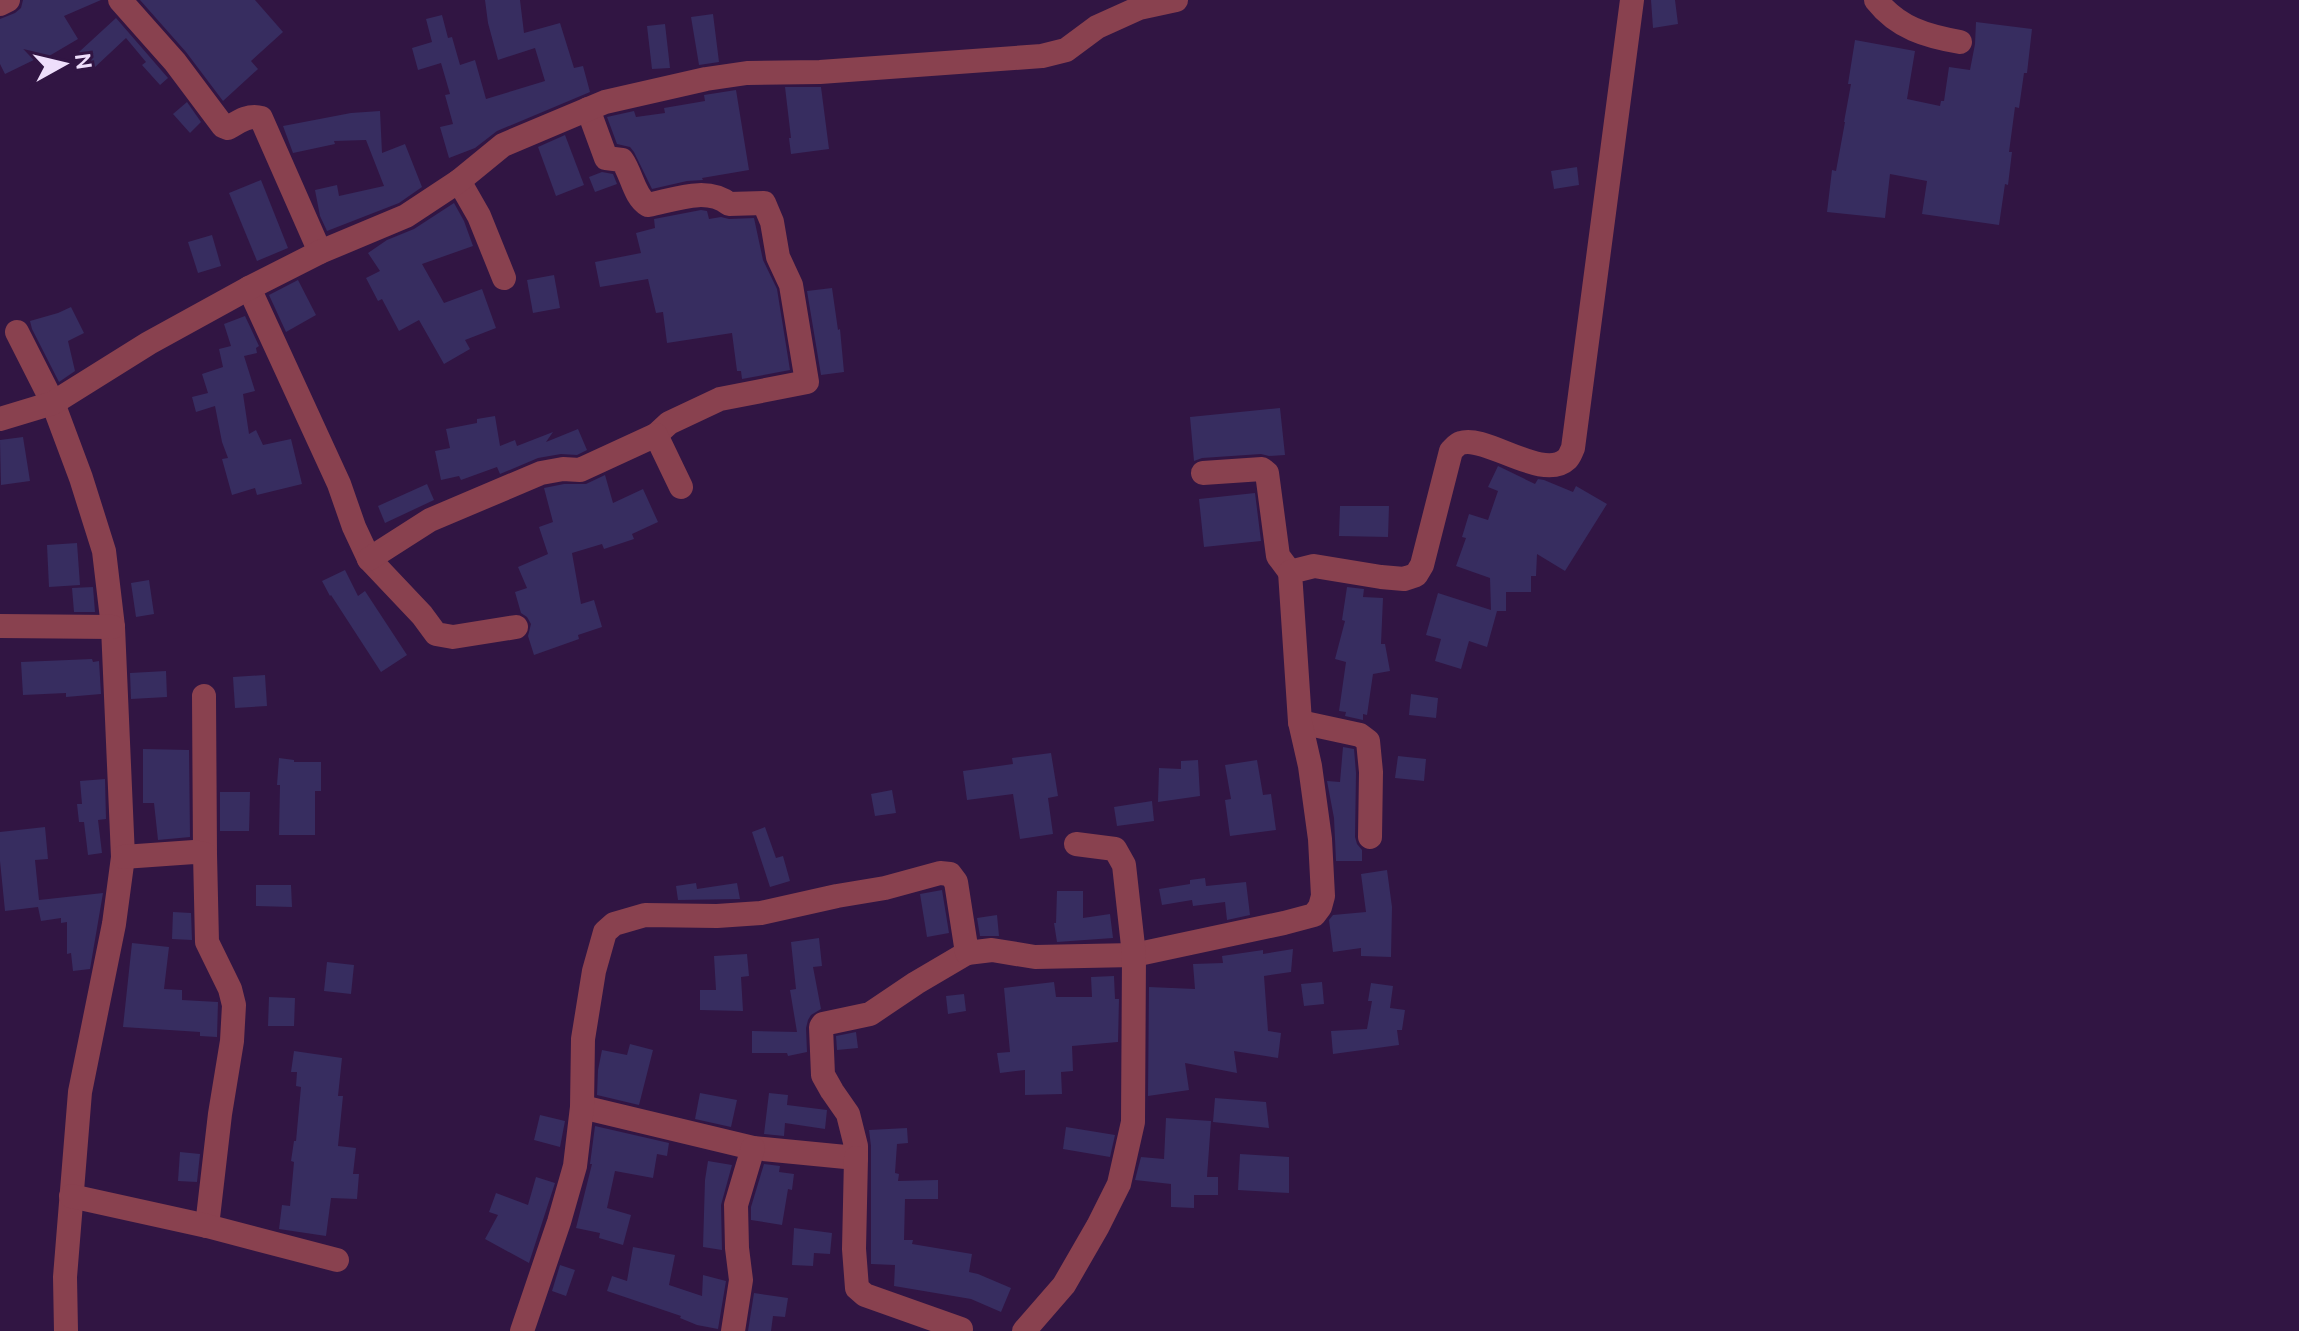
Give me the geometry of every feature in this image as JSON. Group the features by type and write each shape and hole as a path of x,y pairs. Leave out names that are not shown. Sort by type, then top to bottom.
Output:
{"street":[{"path":"0,4 8,0"},
{"path":"120,0 175,62 223,126 228,128 240,120 255,116 261,118 320,252"},
{"path":"0,419 53,403 149,343 249,288 320,252 406,216 459,181 503,145 605,102 747,73 848,70 1042,56 1066,50 1097,27 1139,8 1176,0"},
{"path":"1290,572 1314,566 1381,577 1404,579 1416,575 1422,565 1451,451 1462,442 1475,443 1534,463 1555,464 1566,460 1573,448 1632,0"},
{"path":"1876,0 1887,14 1928,36 1960,42"},
{"path":"369,559 430,520 541,473 580,470 656,435 669,423 720,399 807,382 791,285 778,257 772,222 764,203 729,204 707,193 648,205 641,201 622,160 606,158 588,109"},
{"path":"459,181 479,216 504,278"},
{"path":"249,288 339,484 369,559 436,634 453,637 516,627"},
{"path":"17,332 53,403 81,478 104,551 113,627 123,857 114,924 80,1092 65,1277 66,1331"},
{"path":"656,435 681,487"},
{"path":"961,1329 865,1295 857,1288 854,1137 848,1114 823,1075 820,1035 823,1024 870,1014 967,953 992,950 1035,957 1134,955 1284,923 1314,915 1320,907 1323,896 1320,839 1310,766 1300,722 1290,572 1278,556 1268,475 1265,471 1203,473"},
{"path":"0,626 113,627"},
{"path":"204,696 207,942 230,989 234,1005 207,1226"},
{"path":"1300,722 1360,735 1368,741 1370,837"},
{"path":"1024,1331 1064,1285 1098,1226 1119,1184 1133,1122 1134,955 1124,865 1115,849 1076,844"},
{"path":"123,857 194,852 205,854"},
{"path":"522,1331 575,1166 582,1107 583,1039 594,971 605,932 614,924 645,915 761,913 885,888 940,873 950,874 956,882 967,953"},
{"path":"582,1107 753,1148 856,1158"},
{"path":"733,1331 741,1280 736,1205 753,1148"},
{"path":"71,1196 207,1226 337,1260"}],"building":[{"path":"23,0 101,0 64,16 78,39 44,59 42,56 5,74 0,64 0,19 15,13 21,8"},
{"path":"140,0 255,0 283,32 251,61 258,69 223,101 186,52"},
{"path":"485,0 520,0 524,33 560,23 574,68 583,66 590,92 497,131 475,148 449,158 440,127 453,124 445,95 450,94 441,63 418,70 412,48 432,42 426,19 442,15 460,65 475,60 486,99 545,81 535,48 498,60"},
{"path":"1651,0 1675,0 1678,24 1653,28"},
{"path":"713,14 719,62 699,65 691,17"},
{"path":"116,18 168,78 160,85 142,65 146,62 126,38 94,68 79,52"},
{"path":"1976,22 2032,29 2027,73 2024,73 2019,108 2015,107 2008,185 2005,184 1999,225 1922,214 1927,181 1890,174 1885,218 1827,212 1832,170 1836,171 1845,122 1855,40 1915,51 1907,99 1940,106 1944,101 1949,67 1970,70"},
{"path":"665,24 670,68 652,69 647,26"},
{"path":"785,87 821,87 829,149 791,154"},
{"path":"736,90 749,170 703,180 652,189 634,152 630,147 617,144 607,117 634,111 636,117 665,113 664,108 705,101 704,95"},
{"path":"187,102 201,122 190,133 173,114"},
{"path":"380,111 382,153 405,144 422,187 399,203 327,231 320,216 315,190 337,185 339,196 384,186 366,140 334,141 335,144 293,153 283,126 351,113"},
{"path":"565,135 584,185 556,196 538,147"},
{"path":"1577,167 1579,185 1554,189 1551,171"},
{"path":"602,172 613,174 617,184 595,192 589,177"},
{"path":"261,180 288,248 257,261 229,193"},
{"path":"454,203 473,246 422,264 444,303 482,289 496,328 465,340 470,349 444,364 419,320 399,331 382,299 378,301 366,278 380,271 368,253"},
{"path":"707,211 709,219 754,218 763,260 777,289 790,370 742,379 741,371 737,371 732,333 667,343 663,312 656,313 648,279 600,287 595,262 641,253 636,233 655,228 654,219"},
{"path":"212,235 221,266 198,273 188,242"},
{"path":"554,275 560,308 533,313 527,280"},
{"path":"298,280 316,315 286,332 269,295"},
{"path":"832,288 844,372 821,375 807,291"},
{"path":"71,307 84,333 68,341 75,371 59,382 30,321"},
{"path":"245,316 259,346 257,353 244,356 255,391 243,394 249,434 256,430 263,445 291,439 302,484 257,495 255,488 232,495 222,459 228,458 215,406 196,412 192,397 208,393 202,374 223,367 219,349 231,346 224,324"},
{"path":"1280,408 1285,455 1261,454 1194,461 1190,417"},
{"path":"495,416 500,446 515,440 517,446 553,432 546,442 578,429 587,450 577,455 538,458 500,474 497,467 461,480 459,476 441,480 435,451 450,448 446,429"},
{"path":"23,437 30,481 1,485 0,440"},
{"path":"1498,466 1535,484 1538,479 1544,480 1573,492 1576,486 1607,504 1565,571 1537,554 1536,576 1531,576 1531,592 1506,592 1506,611 1497,611 1487,647 1469,641 1461,669 1435,661 1441,639 1426,635 1438,593 1491,610 1490,578 1456,566 1466,538 1462,537 1469,514 1488,520 1498,491 1488,487"},
{"path":"605,475 613,503 643,489 658,522 632,534 634,539 604,549 602,544 572,553 581,604 594,600 602,627 534,655 528,636 531,624 521,613 515,592 527,588 518,567 548,554 539,527 553,522 544,488 586,484"},
{"path":"427,484 434,500 385,523 378,506"},
{"path":"1255,493 1261,541 1204,547 1199,499"},
{"path":"1340,506 1389,506 1388,537 1339,536"},
{"path":"77,543 80,585 49,587 47,545"},
{"path":"345,570 358,596 365,591 407,655 381,672 322,581"},
{"path":"149,580 154,614 136,617 131,583"},
{"path":"93,587 95,612 74,612 72,588"},
{"path":"1347,587 1364,589 1363,597 1383,598 1381,644 1385,644 1390,671 1373,674 1367,715 1363,714 1363,720 1345,716 1346,712 1339,711 1346,662 1335,659 1345,621 1342,620"},
{"path":"92,659 93,662 99,661 101,694 66,697 66,693 23,695 21,662"},
{"path":"166,671 167,697 131,699 130,673"},
{"path":"265,675 267,706 235,708 233,677"},
{"path":"1411,694 1438,698 1436,718 1409,715"},
{"path":"1343,747 1354,749 1355,837 1362,850 1362,861 1336,861 1334,818 1327,781 1340,782"},
{"path":"143,749 189,750 190,837 158,840 154,803 143,803"},
{"path":"1051,753 1058,796 1048,798 1053,834 1020,839 1013,794 967,800 963,771 1013,764 1012,758"},
{"path":"1398,756 1426,759 1424,781 1395,778"},
{"path":"279,758 294,762 321,762 321,791 315,791 315,835 279,835"},
{"path":"1198,760 1200,796 1158,802 1159,768 1181,769 1181,761"},
{"path":"1257,760 1263,795 1271,794 1276,830 1230,836 1225,800 1231,799 1225,765"},
{"path":"105,779 106,819 98,820 102,853 88,855 84,822 79,822 77,804 82,804 80,781"},
{"path":"892,790 896,813 875,816 871,794"},
{"path":"220,792 250,792 249,831 220,831"},
{"path":"1152,801 1154,821 1117,826 1114,807"},
{"path":"45,827 48,859 35,860 39,900 103,893 90,969 73,971 71,953 67,954 67,922 61,923 61,918 41,921 38,907 5,911 0,832"},
{"path":"765,827 776,858 783,856 790,881 770,887 752,832"},
{"path":"1387,870 1392,907 1391,957 1361,956 1361,948 1333,952 1329,920 1333,915 1366,912 1361,874"},
{"path":"1205,878 1206,886 1246,882 1250,915 1227,920 1225,902 1193,906 1192,900 1162,905 1159,889"},
{"path":"696,883 697,889 737,883 740,899 678,900 676,886"},
{"path":"256,885 291,885 292,907 256,906"},
{"path":"942,890 949,933 927,937 920,894"},
{"path":"1057,891 1083,891 1083,918 1110,914 1113,938 1057,942 1054,923"},
{"path":"173,912 191,913 192,940 172,939"},
{"path":"997,915 999,936 980,936 977,918"},
{"path":"819,938 822,966 813,967 821,1009 808,1020 807,1052 788,1056 787,1053 752,1053 752,1031 797,1032 790,990 796,989 791,942"},
{"path":"132,943 169,947 164,989 182,990 182,1000 218,1002 217,1037 200,1036 200,1032 123,1027"},
{"path":"1293,949 1291,972 1264,976 1268,1031 1281,1033 1278,1058 1234,1051 1237,1073 1185,1063 1189,1090 1148,1096 1149,987 1195,989 1193,964 1223,963 1222,956"},
{"path":"747,954 749,976 741,977 743,1011 700,1010 700,990 716,990 714,956"},
{"path":"327,962 354,965 351,994 324,991"},
{"path":"1114,976 1115,999 1119,999 1118,1042 1072,1046 1073,1071 1061,1072 1062,1094 1025,1095 1025,1070 1000,1073 997,1053 1010,1052 1004,988 1054,982 1056,997 1092,997 1091,977"},
{"path":"1322,982 1324,1004 1304,1006 1301,984"},
{"path":"1371,983 1393,986 1390,1008 1405,1010 1402,1030 1397,1030 1399,1045 1333,1054 1331,1031 1367,1029 1372,1001 1368,1001"},
{"path":"964,994 966,1011 948,1014 946,996"},
{"path":"269,997 295,998 294,1026 268,1026"},
{"path":"856,1032 858,1048 837,1050 836,1036"},
{"path":"630,1044 653,1050 639,1105 597,1095 602,1050 627,1055"},
{"path":"294,1051 342,1058 338,1096 343,1096 338,1146 356,1148 353,1174 359,1174 357,1199 331,1198 326,1236 279,1229 282,1205 290,1206 294,1162 291,1161 301,1087 296,1086 297,1072 291,1072"},
{"path":"700,1093 737,1100 731,1127 695,1119"},
{"path":"769,1093 788,1095 787,1105 827,1110 825,1129 785,1123 784,1136 764,1134"},
{"path":"1215,1098 1266,1102 1269,1128 1213,1122"},
{"path":"540,1115 565,1121 560,1147 534,1140"},
{"path":"1166,1118 1211,1121 1207,1177 1218,1177 1218,1195 1194,1195 1194,1208 1171,1207 1171,1184 1135,1180 1141,1157 1164,1159"},
{"path":"595,1126 669,1143 667,1156 657,1154 653,1178 615,1171 607,1208 631,1215 623,1245 599,1238 600,1233 576,1228 592,1164"},
{"path":"1066,1127 1115,1135 1110,1157 1063,1149"},
{"path":"907,1128 908,1143 897,1144 895,1173 899,1174 898,1181 938,1180 938,1199 905,1199 904,1240 972,1254 969,1272 1011,1288 1001,1312 971,1299 894,1286 895,1265 871,1264 869,1130"},
{"path":"180,1152 200,1154 197,1182 178,1181"},
{"path":"1240,1154 1289,1157 1289,1193 1238,1190"},
{"path":"708,1161 732,1165 721,1205 722,1250 703,1247"},
{"path":"764,1164 780,1166 779,1172 794,1174 792,1190 788,1189 782,1225 751,1220 751,1207"},
{"path":"536,1177 555,1183 529,1263 485,1239 498,1215 489,1212 496,1193 528,1205"},
{"path":"794,1228 832,1233 830,1254 814,1253 813,1266 792,1265"},
{"path":"633,1247 675,1255 669,1285 702,1296 703,1275 726,1281 718,1329 697,1325 681,1316 607,1291 612,1276 627,1281"},
{"path":"560,1265 575,1270 566,1296 552,1291"},
{"path":"754,1293 788,1298 785,1317 773,1316 771,1331 748,1331"}]}
